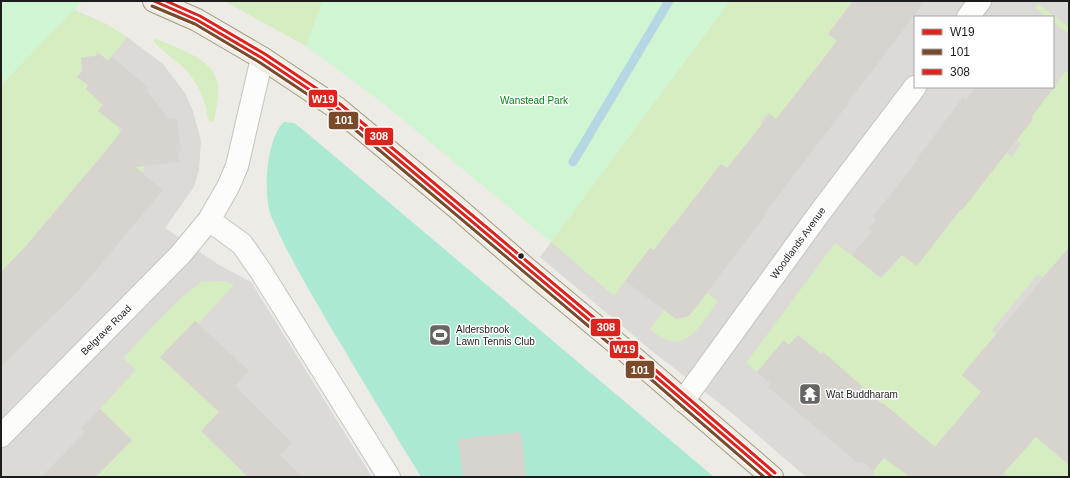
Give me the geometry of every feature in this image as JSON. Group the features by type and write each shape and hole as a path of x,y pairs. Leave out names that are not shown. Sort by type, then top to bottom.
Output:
{"main road":[{"path":"154,1 197,20 262,58 337,108 456,207 772,477"}],"street":[{"path":"969,16 980,1"},
{"name":"Belgrave Road","path":"1,436 180,255 209,220 228,187 237,166 262,58"},
{"name":"Woodlands Avenue","path":"683,401 821,212 914,88"},
{"path":"209,220 242,244 262,273 390,477"}],"shaded area":[{"path":"730,1 1069,1 1069,477 806,477 732,413 652,351 540,257"},
{"path":"74,10 104,23 127,37 163,64 185,93 193,111 201,141 199,170 194,187 165,228 219,265 251,282 372,477 1,477 1,85"}],"green space":[{"path":"1,1 83,1 1,85"},
{"path":"224,1 323,1 306,46"},
{"name":"Wanstead Park","path":"323,1 730,1 551,242 384,104 306,46"},
{"path":"730,1 853,1 828,34 869,65 778,121 768,113 760,122 763,125 727,168 721,164 701,190 689,234 674,223 654,250 650,248 614,296 551,242"},
{"path":"1038,4 1069,27 1069,34 1054,23 1054,16 1046,16 1035,8"},
{"path":"74,10 104,23 127,37 108,61 98,52 93,58 91,56 85,57 81,62 83,70 78,77 88,85 86,89 103,105 98,111 119,127 122,147 145,166 142,173 124,157 27,245 1,272 1,85"},
{"path":"156,39 192,54 208,66 214,73 218,91 214,121 210,122 207,115 206,106 191,76 182,66 157,45 153,40"},
{"path":"1066,71 1069,73 1069,269 1058,260 1043,277 1038,274 992,330 997,334 962,375 1069,465 1069,477 1010,477 1004,472 1006,470 951,427 910,477 871,477 875,473 873,471 899,440 880,406 834,384 845,371 823,352 820,355 798,335 789,345 784,341 757,372 746,363 835,243 881,277 901,254 917,266 945,197 962,210 981,185 991,141 1012,157 1021,144 1017,140 1033,119 1017,107 1034,88 1048,96"},
{"name":"Aldersbrook Lawn Tennis Club","path":"284,122 294,123 301,128 714,477 421,477 311,293 281,238 271,216 267,194 268,167 273,140"},
{"path":"224,281 234,285 198,324 195,321 161,357 219,412 201,431 248,477 89,477 96,476 131,440 100,409 136,370 123,358 183,296 202,282"},
{"path":"702,289 718,301 704,321 690,336 681,341 672,341 662,338 650,329 664,310 680,318 687,317 691,306 695,309 706,294 701,290"}],"building":[{"path":"853,1 925,1 868,77 847,102 849,103 689,316 676,319 625,281 650,248 654,250 721,164 727,168 770,114 776,119 837,41 828,34"},
{"path":"101,55 108,61 112,57 149,88 147,91 169,119 177,118 181,151 178,151 179,162 135,167 163,190 82,287 1,367 1,272 25,247 123,130 98,111 103,105 86,89 88,85 77,77 82,71 81,58"},
{"path":"975,88 1053,88 1031,118 1033,119 917,266 902,255 881,278 852,255 872,231 869,229 876,219 873,216 917,161 916,160 963,97 966,100"},
{"path":"1069,247 1069,465 1036,437 1000,477 910,477 884,458 873,471 862,461 859,464 768,387 771,384 757,372 784,340 789,345 798,335 821,354 823,352 882,404 883,403 935,447 981,392 962,375"},
{"path":"195,321 249,371 235,386 292,443 280,455 303,477 248,477 201,431 219,412 160,357"},
{"path":"100,409 132,440 96,477 41,477 85,432 81,428"},
{"path":"521,432 526,477 463,477 458,439"}],"waterway":[{"path":"573,162 669,1"}],"transit line":[{"name":"W19","path":"154,1 197,20 262,58 337,108 627,352 772,477"},
{"name":"308","path":"166,1 200,16 265,54 340,104 630,348 775,473"},
{"name":"101","path":"152,6 195,24 259,62 334,112 624,356 764,477"}],"place":[{"name":"Aldersbrook Lawn Tennis Club","path":"440,335"},
{"name":"Wat Buddharam","path":"810,394"}]}
